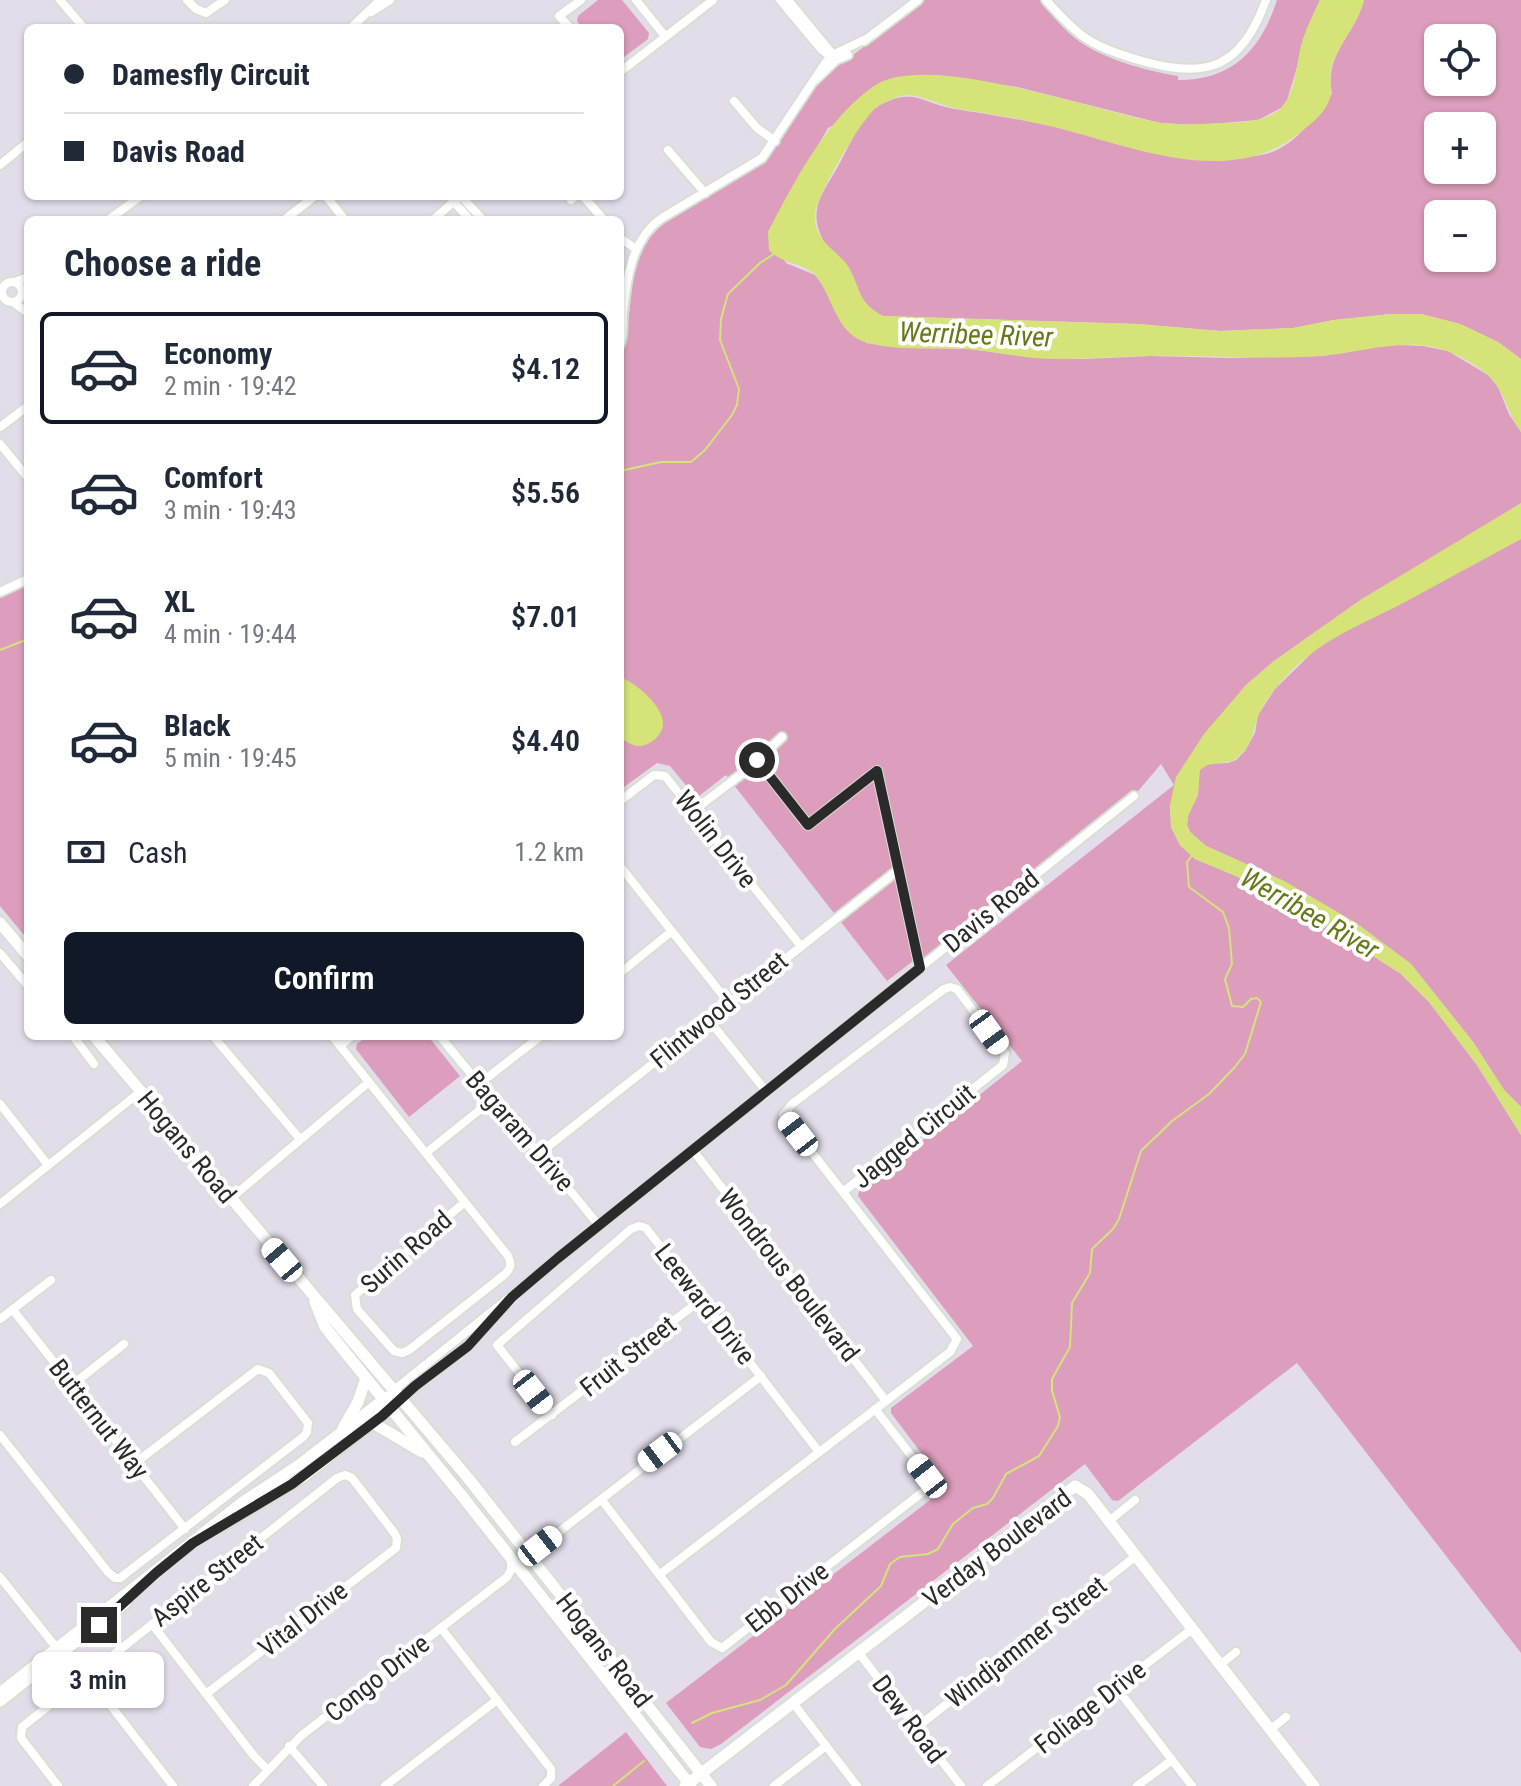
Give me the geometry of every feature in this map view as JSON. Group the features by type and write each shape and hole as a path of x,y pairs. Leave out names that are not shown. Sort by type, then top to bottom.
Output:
{"street":[{"path":"60,0 81,24"},
{"path":"187,0 206,13 225,0"},
{"path":"370,12 380,0"},
{"path":"356,24 390,0"},
{"path":"566,24 559,18 560,13 581,0"},
{"path":"636,0 665,36"},
{"path":"624,69 713,0"},
{"path":"780,0 833,57"},
{"path":"788,0 833,57"},
{"path":"1046,0 1070,28 1092,44 1165,68 1187,71 1208,68 1238,50 1250,35 1266,0"},
{"path":"833,57 849,55 915,1"},
{"path":"624,311 636,249 643,236 656,222 758,161 775,141 811,82 823,75 833,57"},
{"path":"734,101 757,128 775,141"},
{"path":"0,165 24,145"},
{"path":"668,150 705,193"},
{"path":"114,216 136,200"},
{"path":"289,216 310,200"},
{"path":"329,200 342,216"},
{"path":"438,216 456,200"},
{"path":"460,200 478,216"},
{"path":"586,200 600,216"},
{"path":"624,241 636,249"},
{"path":"1,273 21,287 24,300"},
{"path":"24,278 7,283 1,289 4,298 24,309"},
{"path":"0,305 12,302 24,290"},
{"path":"0,427 24,409"},
{"path":"0,444 24,473"},
{"path":"0,592 24,581"},
{"path":"693,811 782,737"},
{"path":"757,760 808,825 877,771 920,968"},
{"name":"Wolin Drive","path":"624,798 650,777 659,774 668,779 800,945"},
{"name":"Davis Road","path":"0,1693 115,1612 156,1573 243,1502 468,1346 512,1297 1134,796"},
{"name":"Flintwood Street","path":"541,1152 898,870"},
{"path":"624,871 728,1002"},
{"path":"0,923 24,951"},
{"path":"624,970 672,931"},
{"path":"0,953 24,981"},
{"name":"Jagged Circuit","path":"659,1575 950,1352 957,1339 783,1115 792,1104 944,989 957,989 1005,1053 1003,1065 843,1192"},
{"path":"708,1019 766,1091"},
{"path":"76,1040 94,1064"},
{"name":"Hogans Road","path":"97,1040 398,1394 711,1786"},
{"path":"216,1040 300,1139"},
{"name":"Surin Road","path":"335,1040 426,1153 508,1256 510,1269 409,1350 402,1353 394,1351 357,1309 355,1295 465,1202"},
{"path":"340,1046 347,1040"},
{"name":"Bagaram Drive","path":"443,1040 492,1100 541,1152 599,1226"},
{"path":"479,1084 536,1040"},
{"path":"230,1199 369,1082"},
{"path":"0,1204 140,1092"},
{"path":"426,1153 492,1100"},
{"path":"0,1104 48,1165"},
{"name":"Wondrous Boulevard","path":"692,1149 886,1401"},
{"name":"Leeward Drive","path":"552,1415 497,1345 521,1321 631,1229 639,1226 646,1228 819,1452"},
{"path":"0,1319 51,1280"},
{"name":"Hogans Road","path":"311,1295 325,1327 688,1785"},
{"name":"Fruit Street","path":"515,1442 702,1299"},
{"name":"Butternut Way","path":"13,1310 185,1529"},
{"path":"72,1385 124,1344"},
{"path":"0,1435 115,1578 128,1574 307,1432 305,1419 269,1373 261,1369 252,1372 134,1464"},
{"path":"529,1555 761,1376"},
{"path":"341,1432 358,1402 366,1378"},
{"name":"Davis Road","path":"193,1543 292,1484 373,1423 387,1404"},
{"name":"Ebb Drive","path":"601,1499 711,1642 722,1648 924,1491 929,1483 927,1476 875,1409"},
{"path":"373,1423 429,1457"},
{"name":"Aspire Street","path":"58,1786 23,1740 21,1729 342,1475 354,1481 398,1542"},
{"name":"Verday Boulevard","path":"688,1785 1075,1486 1088,1494 1314,1786"},
{"path":"1109,1521 1135,1500"},
{"name":"Vital Drive","path":"206,1694 394,1550 398,1542"},
{"name":"Windjammer Street","path":"916,1728 1136,1556"},
{"path":"511,1559 512,1566 507,1577 528,1581"},
{"path":"0,1577 59,1651"},
{"name":"Congo Drive","path":"253,1786 289,1746 507,1577"},
{"path":"152,1624 268,1770"},
{"path":"441,1628 552,1770 551,1778 543,1786"},
{"name":"Foliage Drive","path":"987,1786 1192,1629"},
{"name":"Davis Road","path":"0,1701 59,1651"},
{"name":"Dew Road","path":"858,1652 961,1786"},
{"path":"1220,1665 1236,1652"},
{"path":"87,1675 173,1786"},
{"path":"1116,1687 1192,1786"},
{"path":"385,1786 497,1700"},
{"path":"793,1703 857,1786"},
{"path":"1270,1730 1286,1717"},
{"path":"289,1746 323,1786"},
{"path":"774,1786 826,1746"},
{"path":"1137,1786 1172,1760"}],"shaded area":[{"path":"598,0 622,0 649,33 648,39 624,57 624,24 579,24 578,16"},
{"path":"925,0 1041,0 1066,30 1097,52 1124,63 1178,76 1178,80 1197,79 1214,75 1242,59 1262,34 1277,0 1320,0 1287,100 1281,108 1258,120 1199,125 1160,123 1017,87 937,75 828,128 768,232 786,263 815,275 866,343 970,349 1036,358 1085,359 1323,356 1397,345 1423,346 1448,351 1488,375 1498,387 1509,414 1521,432 1519,506 1362,599 1274,661 1245,686 1170,805 1171,827 1180,845 1195,859 1236,876 1310,915 1401,974 1429,1002 1477,1065 1521,1135 1521,1653 1297,1363 1118,1501 1112,1500 1085,1464 721,1744 711,1749 700,1747 666,1703 947,1487 891,1413 891,1408 973,1346 858,1196 859,1191 1022,1061 946,965 1174,785 1161,764 1134,796 920,968 917,958 887,981 726,775 699,796 694,795 670,766 657,763 624,787 624,345 633,279 643,246 666,221 761,164 779,144 811,90 835,64 853,55"},
{"path":"1364,0 1521,0 1521,359 1498,342 1460,324 1421,314 1334,320 1293,328 1220,331 1138,324 883,316 868,306 849,268 827,246 819,231 817,213 821,196 866,117 891,100 918,98 955,109 1051,126 1163,155 1209,159 1251,157 1286,145 1314,118 1332,94 1332,67"},
{"path":"1521,539 1521,1107 1504,1090 1473,1042 1411,964 1356,923 1284,881 1206,846 1190,832 1187,825 1188,815 1198,795 1199,770 1206,764 1236,760 1245,751 1255,733 1258,715 1275,689 1321,644"},
{"path":"24,586 24,935 0,906 0,597"},
{"path":"362,1040 431,1040 460,1076 409,1117 356,1049"},
{"path":"626,1732 667,1786 558,1786"}],"water":[{"name":"Werribee River","path":"1320,0 1364,0 1332,65 1327,105 1309,126 1274,149 1244,158 1213,161 1181,159 1042,124 952,108 914,96 900,96 871,113 841,157 817,205 815,224 818,232 849,268 864,301 883,316 1138,324 1220,331 1293,328 1391,314 1421,314 1460,324 1498,342 1521,359 1521,432 1499,389 1485,372 1452,353 1420,345 1299,357 1063,359 968,349 903,348 865,342 841,323 822,284 811,271 769,250 768,232 813,153 841,116 874,86 898,77 931,75 1011,86 1165,123 1251,121 1275,113 1286,101 1303,39"},
{"name":"Werribee River","path":"1521,503 1521,539 1333,639 1292,670 1265,702 1243,752 1229,762 1209,765 1200,770 1198,795 1187,825 1190,832 1206,846 1284,881 1356,923 1411,964 1473,1042 1504,1090 1521,1107 1521,1135 1477,1065 1429,1002 1401,974 1310,915 1236,876 1195,859 1180,845 1171,827 1170,805 1176,777 1204,734 1245,686 1274,661 1362,599"},
{"path":"624,679 647,695 658,708 663,722 655,739 642,746 624,740"}],"waterway":[{"path":"624,470 661,462 691,462 705,450 732,415 739,389 720,340 721,319 728,294 774,254"},
{"path":"0,650 24,641"},
{"path":"692,1723 712,1713 760,1700 786,1685 835,1629 881,1586 890,1564 900,1557 928,1554 938,1549 953,1524 973,1508 987,1504 993,1498 1006,1474 1039,1456 1058,1426 1060,1417 1052,1391 1052,1379 1070,1347 1072,1303 1090,1273 1092,1249 1119,1219 1141,1151 1172,1121 1209,1094 1245,1054 1261,1002 1257,998 1251,999 1243,1007 1232,1006 1225,979 1232,964 1229,928 1223,912 1189,887 1187,862 1193,854"},
{"path":"613,1786 644,1761"}],"route":[{"path":"99,1625 193,1543 292,1484 382,1416 415,1386 468,1346 512,1297 558,1258 920,968 877,771 808,825 757,760"}]}
